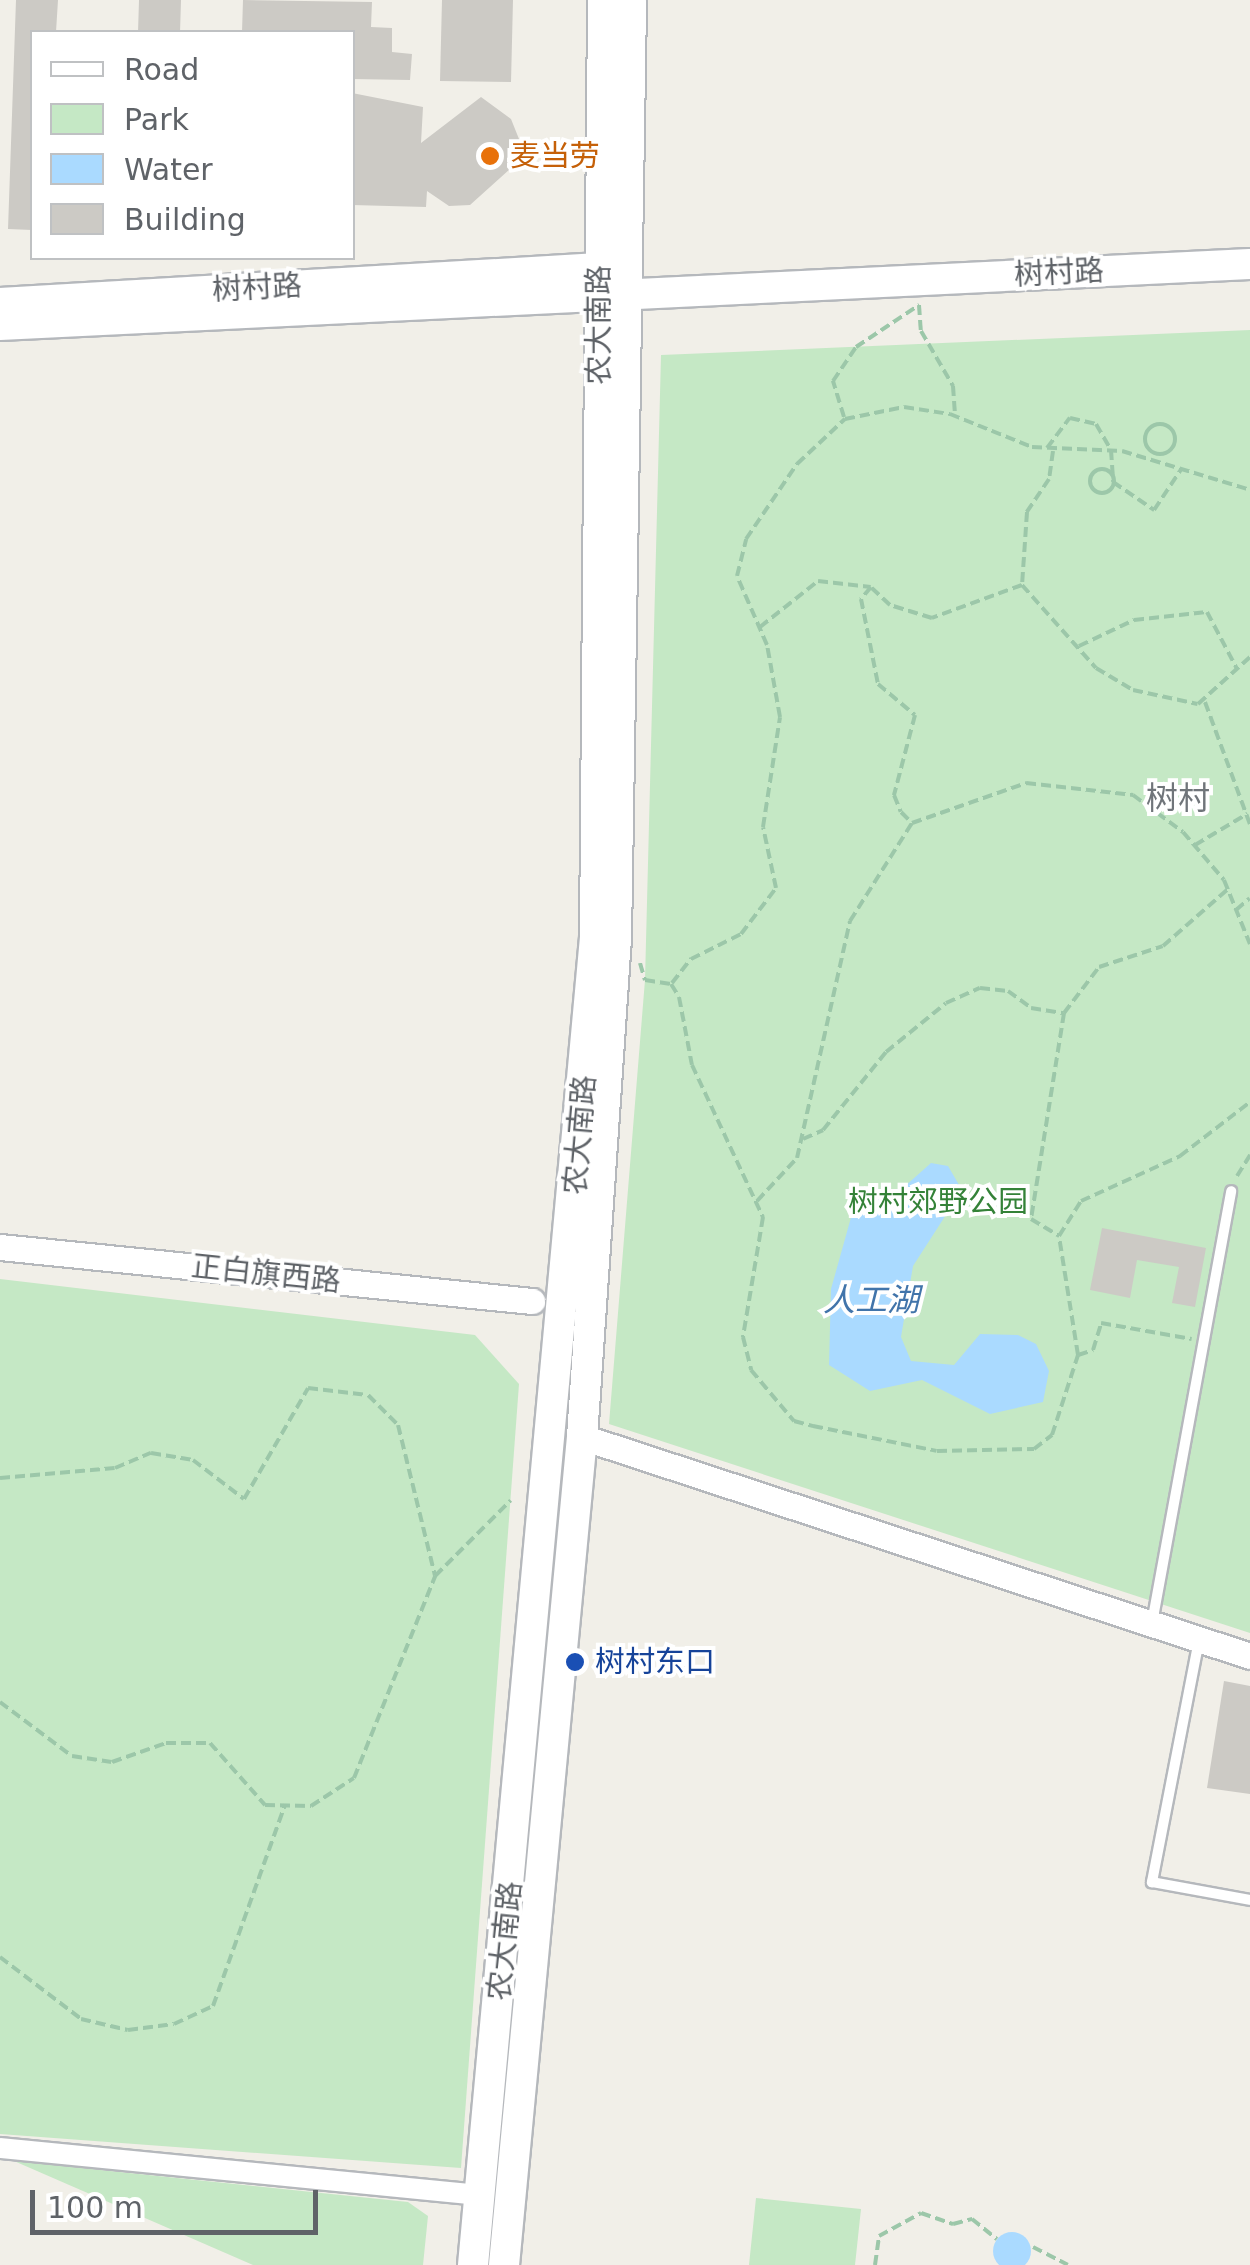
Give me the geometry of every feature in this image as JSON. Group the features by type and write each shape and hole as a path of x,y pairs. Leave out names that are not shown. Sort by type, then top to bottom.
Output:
{"main road":[{"name":"农大南路","path":"504,2265 582,1437 616,939 603,0"},
{"name":"农大南路","path":"473,2265 595,938 608,284 631,0"},
{"name":"树村路","path":"0,303 608,284 679,294 921,293 1250,264"},
{"name":"树村路","path":"0,325 608,284"}],"street":[{"name":"正白旗西路","path":"0,1246 532,1302"},
{"path":"582,1437 1250,1656"},
{"path":"0,2148 480,2195"}],"lane":[{"path":"1152,1624 1230,1191"},
{"path":"1200,1639 1152,1882 1250,1900"}],"path":[{"path":"921,293 921,331 953,386 955,416"},
{"path":"845,419 833,382 856,347 921,293"},
{"path":"670,984 691,960 741,934 776,888 763,827 780,717 760,627 737,576 746,538 797,464 845,419 904,407 955,416 1046,450 1111,450 1250,490"},
{"path":"1046,450 1070,418 1096,424 1111,450 1114,482"},
{"path":"1144,458 1148,430 1170,427 1171,450 1148,448"},
{"path":"1054,451 1049,479 1027,512 1022,585 1078,646 1134,690 1204,700"},
{"path":"1114,482 1099,492 1090,480 1103,469 1114,482 1154,510 1182,468"},
{"path":"760,627 818,581 871,587 918,618 1022,585"},
{"path":"871,587 862,599 872,669 915,715 894,795 912,823"},
{"path":"1078,646 1134,620 1207,612 1237,668"},
{"path":"1204,700 1250,658"},
{"path":"1204,700 1250,824"},
{"path":"804,1139 850,921 912,823 984,791 1062,784 1132,795 1196,846 1228,889 1250,944"},
{"path":"1196,846 1248,815"},
{"path":"1059,1236 1031,1219 1064,1014 1099,966 1163,946 1228,889"},
{"path":"1236,910 1250,898"},
{"path":"640,953 644,980 670,984"},
{"path":"670,984 692,1064 757,1202 765,1240 743,1337 751,1370 794,1421 937,1451 1034,1449 1052,1435 1078,1355 1059,1236 1081,1202 1180,1156 1250,1102"},
{"path":"757,1202 804,1139 946,1003 994,990 1064,1014"},
{"path":"1230,1191 1250,1155"},
{"path":"1078,1355 1093,1350 1101,1324 1203,1340"},
{"path":"0,1478 116,1468 151,1453 192,1460 244,1499 308,1388 368,1394 398,1425 434,1576"},
{"path":"0,1702 72,1756 112,1762 166,1743 210,1743 265,1805 311,1806 354,1778 434,1576 511,1500"},
{"path":"0,1957 80,2019 128,2030 174,2024 213,2006 285,1806"},
{"path":"875,2265 878,2236 921,2214 952,2224 972,2219 996,2239"},
{"path":"1033,2247 1068,2265"}],"green space":[{"name":"树村郊野公园","path":"1250,330 1250,1633 609,1424 645,980 661,355"},
{"path":"0,1279 475,1335 519,1384 461,2168 0,2134"},
{"path":"14,2161 408,2202 428,2216 423,2265 253,2265"},
{"path":"756,2198 861,2209 855,2265 749,2265"}],"water":[{"name":"人工湖","path":"931,1163 948,1166 962,1190 913,1266 901,1337 911,1361 954,1365 980,1334 1018,1335 1036,1344 1049,1371 1043,1402 990,1414 922,1380 870,1391 829,1365 831,1289 857,1196 895,1195"},
{"path":"1005,2234 1019,2234 1029,2244 1029,2258 1022,2266 1002,2266 995,2258 995,2244"}],"building":[{"path":"16,0 58,0 56,30 30,30 30,230 8,229"},
{"path":"139,0 181,0 180,30 138,30"},
{"path":"243,0 372,2 371,27 392,28 392,52 412,54 410,80 355,79 355,30 242,30"},
{"path":"442,0 513,0 511,82 440,81"},
{"path":"355,94 423,107 421,143 481,97 511,119 519,139 510,169 470,205 449,206 427,191 426,207 355,205"},
{"path":"1102,1228 1206,1248 1195,1307 1172,1303 1179,1267 1137,1260 1130,1298 1090,1290"},
{"path":"1224,1681 1250,1686 1250,1794 1207,1788"}],"place":[{"name":"麦当劳","path":"490,156"},
{"name":"树村东口","path":"575,1662"}],"district":[{"name":"树村","path":"1178,798"}]}
